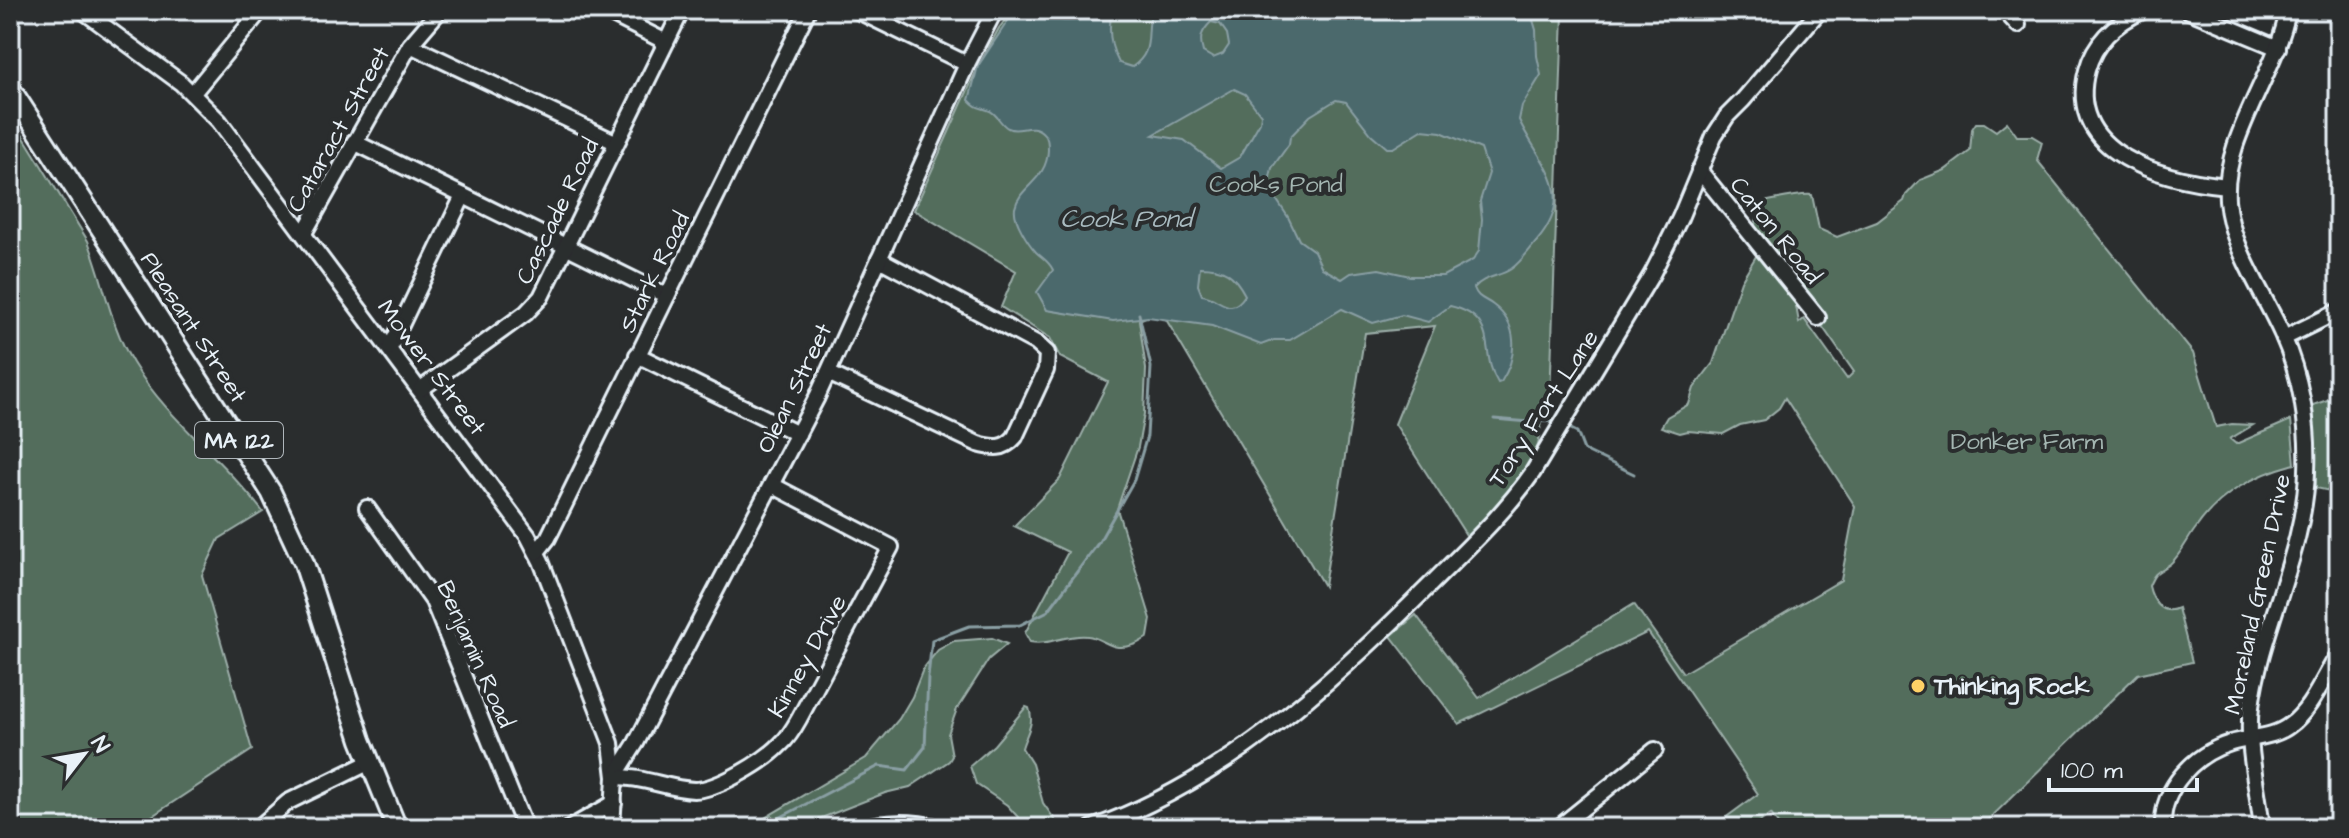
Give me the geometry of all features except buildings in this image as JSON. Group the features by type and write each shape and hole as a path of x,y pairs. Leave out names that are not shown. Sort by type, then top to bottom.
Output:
{"main road":[{"name":"Pleasant Street","path":"10,88 17,114 271,492 304,563 370,762 397,828"}],"street":[{"name":"Mower Street","path":"82,10 102,16 193,93 231,136 513,512 537,552 608,730 615,777 612,828"},
{"path":"193,93 261,10"},
{"name":"Cataract Street","path":"304,233 410,45 440,10"},
{"path":"603,10 666,42"},
{"name":"Cascade Road","path":"421,389 534,306 682,10"},
{"name":"Stark Road","path":"537,552 548,538 808,10"},
{"path":"856,10 967,64"},
{"name":"Olean Street","path":"615,777 629,756 798,434 967,64 995,10"},
{"path":"2004,10 2018,25"},
{"path":"2144,10 2108,33 2093,54 2084,88 2089,120 2105,143 2133,162 2185,180 2227,186"},
{"path":"2187,10 2278,48"},
{"name":"Moreland Green Drive","path":"2262,828 2251,714 2257,673 2297,533 2307,483 2307,449 2295,368 2284,338 2235,236 2227,186 2239,139 2278,48 2288,10"},
{"name":"Tory Fort Lane","path":"1092,828 1162,799 1197,780 1262,735 1357,656 1505,507 1538,464 1652,274 1680,218 1714,136 1727,116 1817,11"},
{"path":"410,45 615,142"},
{"path":"354,142 667,296"},
{"name":"Caton Road","path":"1699,170 1818,318"},
{"path":"390,348 463,196"},
{"path":"828,373 978,444 996,447 1008,445 1015,437 1046,370 1048,356 1040,346 879,259"},
{"path":"2284,338 2339,311"},
{"path":"637,355 798,434"},
{"name":"Kinney Drive","path":"615,777 634,777 685,789 706,788 731,778 772,752 799,719 891,547 772,485"},
{"name":"Benjamin Road","path":"367,508 433,601 525,828"},
{"path":"2163,828 2165,805 2184,771 2220,747 2274,734 2290,725 2303,712 2339,654"},
{"path":"1558,828 1655,750"},
{"path":"258,828 288,802 370,762"},
{"path":"570,828 614,803"},
{"path":"858,828 885,822 940,828"}],"green space":[{"name":"Cooks Pond","path":"1013,10 1560,10 1563,13 1550,401 1540,404 1539,443 1525,472 1468,538 1395,424 1435,326 1365,333 1324,586 1164,316 1148,316 1139,320 1146,369 1144,414 1138,447 1117,509 1151,619 1148,637 1134,645 1122,647 1081,636 1030,642 1025,633 1068,552 1014,526 1060,479 1108,382 1060,357 1050,338 1001,307 1016,271 914,210 979,65 999,28"},
{"name":"Donker Farm","path":"2007,122 2017,136 2032,136 2042,142 2037,160 2193,353 2216,427 2253,425 2230,439 2236,444 2291,420 2295,464 2252,480 2227,495 2205,516 2177,556 2156,574 2149,586 2159,605 2167,610 2178,608 2192,662 2138,674 1980,828 1781,828 1771,814 1751,828 1720,828 1717,824 1758,794 1648,632 1459,724 1391,636 1416,615 1479,698 1634,604 1683,673 1841,580 1855,506 1785,398 1779,408 1764,420 1740,425 1723,434 1680,433 1661,427 1667,417 1689,404 1694,388 1713,363 1741,281 1758,253 1759,234 1754,227 1763,202 1812,195 1819,229 1837,237 1877,222 1904,201 1920,180 1945,170 1970,151 1972,129 1976,123 1984,123 1996,131","holes":["1792,283 1854,372 1847,379 1804,319 1799,323"]},
{"path":"15,123 88,241 113,318 133,363 162,403 263,512 219,539 202,575 252,750 134,828 10,828 10,127"},
{"path":"2339,396 2339,493 2316,488 2313,405"},
{"path":"992,638 1007,644 989,659 957,709 948,734 952,756 949,761 910,787 885,793 796,828 748,828 866,758 899,719 923,669 938,650 954,641"},
{"path":"1026,707 1031,719 1022,748 1032,764 1043,803 1055,820 1046,828 1026,826 1007,805 976,784 970,766 994,745"}],"water":[{"name":"Cook Pond","path":"1015,10 1068,21 1089,16 1093,10 1112,10 1110,30 1114,50 1119,63 1132,67 1147,48 1152,10 1530,10 1536,30 1541,75 1522,106 1519,120 1552,179 1555,207 1549,223 1518,263 1474,288 1508,321 1513,351 1507,372 1498,383 1492,371 1482,327 1466,311 1450,306 1428,322 1402,315 1373,323 1342,309 1290,340 1274,340 1261,345 1212,326 1148,317 1113,321 1047,310 1037,292 1053,270 1025,237 1015,213 1018,200 1043,169 1048,150 1046,136 1034,128 1008,128 992,112 969,100 978,66","holes":["1211,22 1220,24 1227,34 1229,45 1223,54 1213,58 1203,52 1202,47 1201,39","1234,89 1245,94 1261,115 1240,157 1221,168 1184,140 1153,135","1336,100 1346,102 1371,134 1387,148 1393,148 1422,130 1441,132 1481,149 1489,173 1480,201 1479,251 1473,260 1443,276 1410,276 1379,269 1351,273 1342,279 1322,268 1314,251 1299,240 1269,182 1272,168 1289,144 1290,137 1310,116","1200,267 1216,268 1232,277 1245,295 1240,302 1225,305 1202,295 1198,285"]}],"waterway":[{"path":"760,828 879,766 907,770 925,747 932,640 969,626 1020,625 1048,611 1099,542 1134,480 1147,436 1151,367 1139,314"},
{"path":"1494,419 1558,421"},
{"path":"1571,429 1577,432 1584,450 1634,474"}],"place":[{"name":"Thinking Rock","path":"1918,686"}]}
